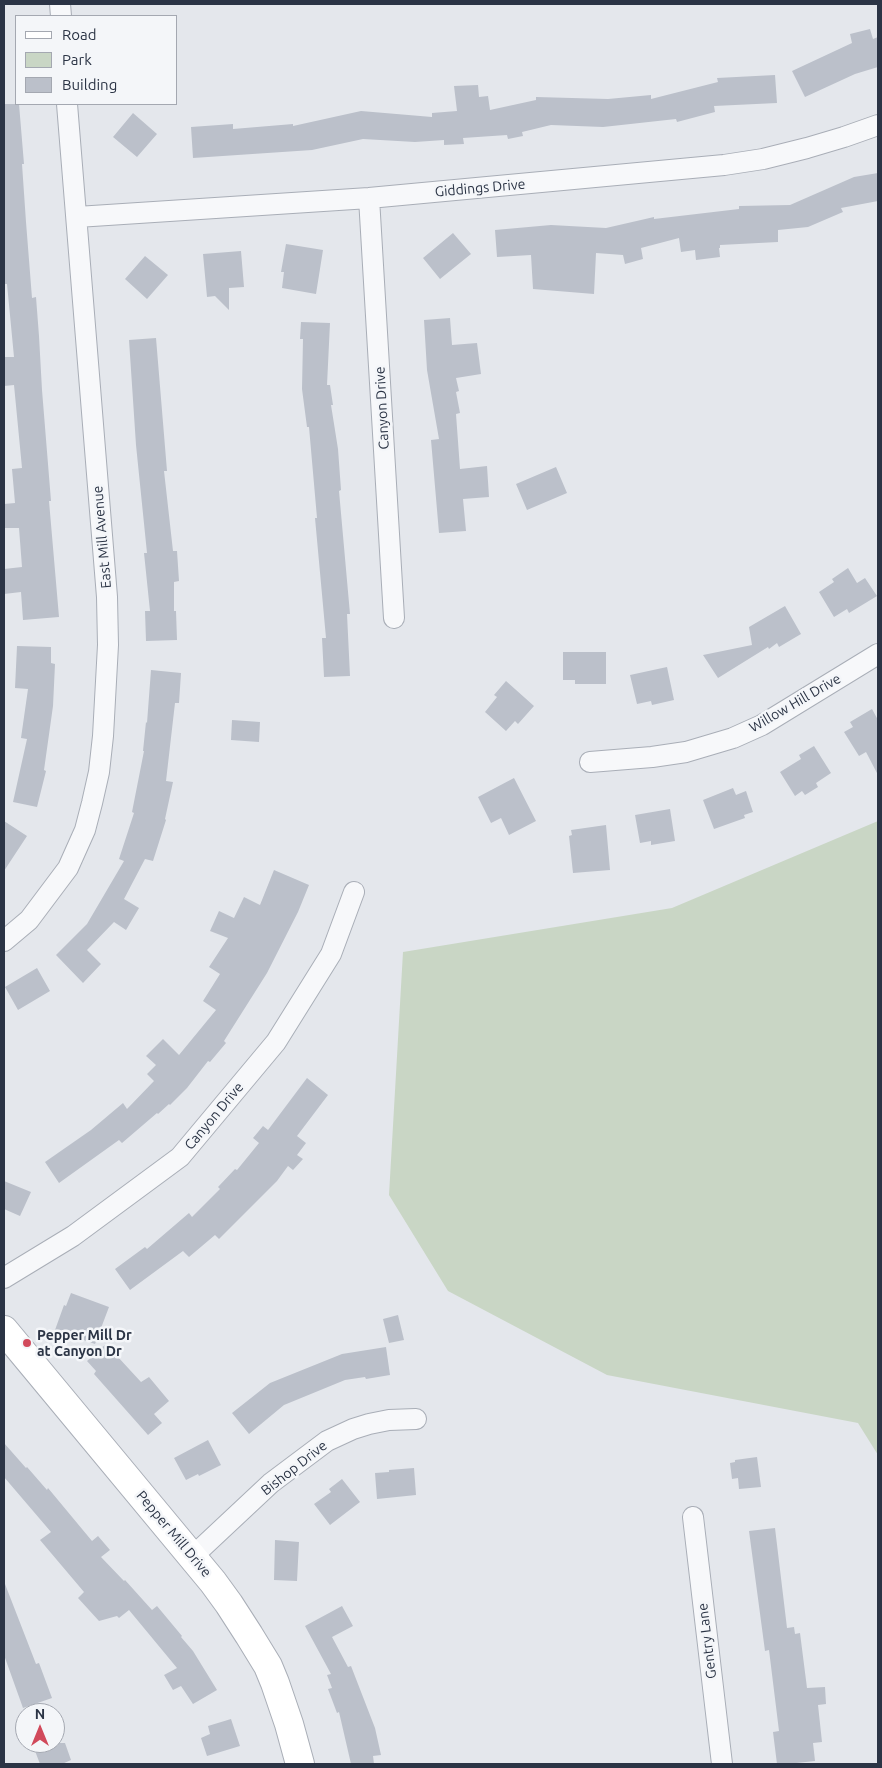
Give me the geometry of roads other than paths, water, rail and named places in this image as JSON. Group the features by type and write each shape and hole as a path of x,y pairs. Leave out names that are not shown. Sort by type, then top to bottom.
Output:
{"street":[{"name":"East Mill Avenue","path":"4,941 30,920 68,868 75,854 85,830 92,803 99,772 103,736 108,645 107,597 67,105"},
{"name":"Giddings Drive","path":"77,217 369,198 724,166 807,148 878,125"},
{"name":"Canyon Drive","path":"369,198 394,618"},
{"name":"Willow Hill Drive","path":"590,762 686,752 733,738 762,725 878,654"},
{"name":"Canyon Drive","path":"4,1278 73,1236 180,1157 276,1042 331,954 354,892"},
{"name":"Pepper Mill Drive","path":"4,1330 229,1604 268,1666 281,1697 300,1764"},
{"name":"Bishop Drive","path":"192,1557 271,1483 327,1441 369,1424 389,1420 416,1419"},
{"name":"Gentry Lane","path":"693,1517 722,1764"}],"place":[{"name":"Pepper Mill Dr at Canyon Dr","path":"27,1343"}]}
